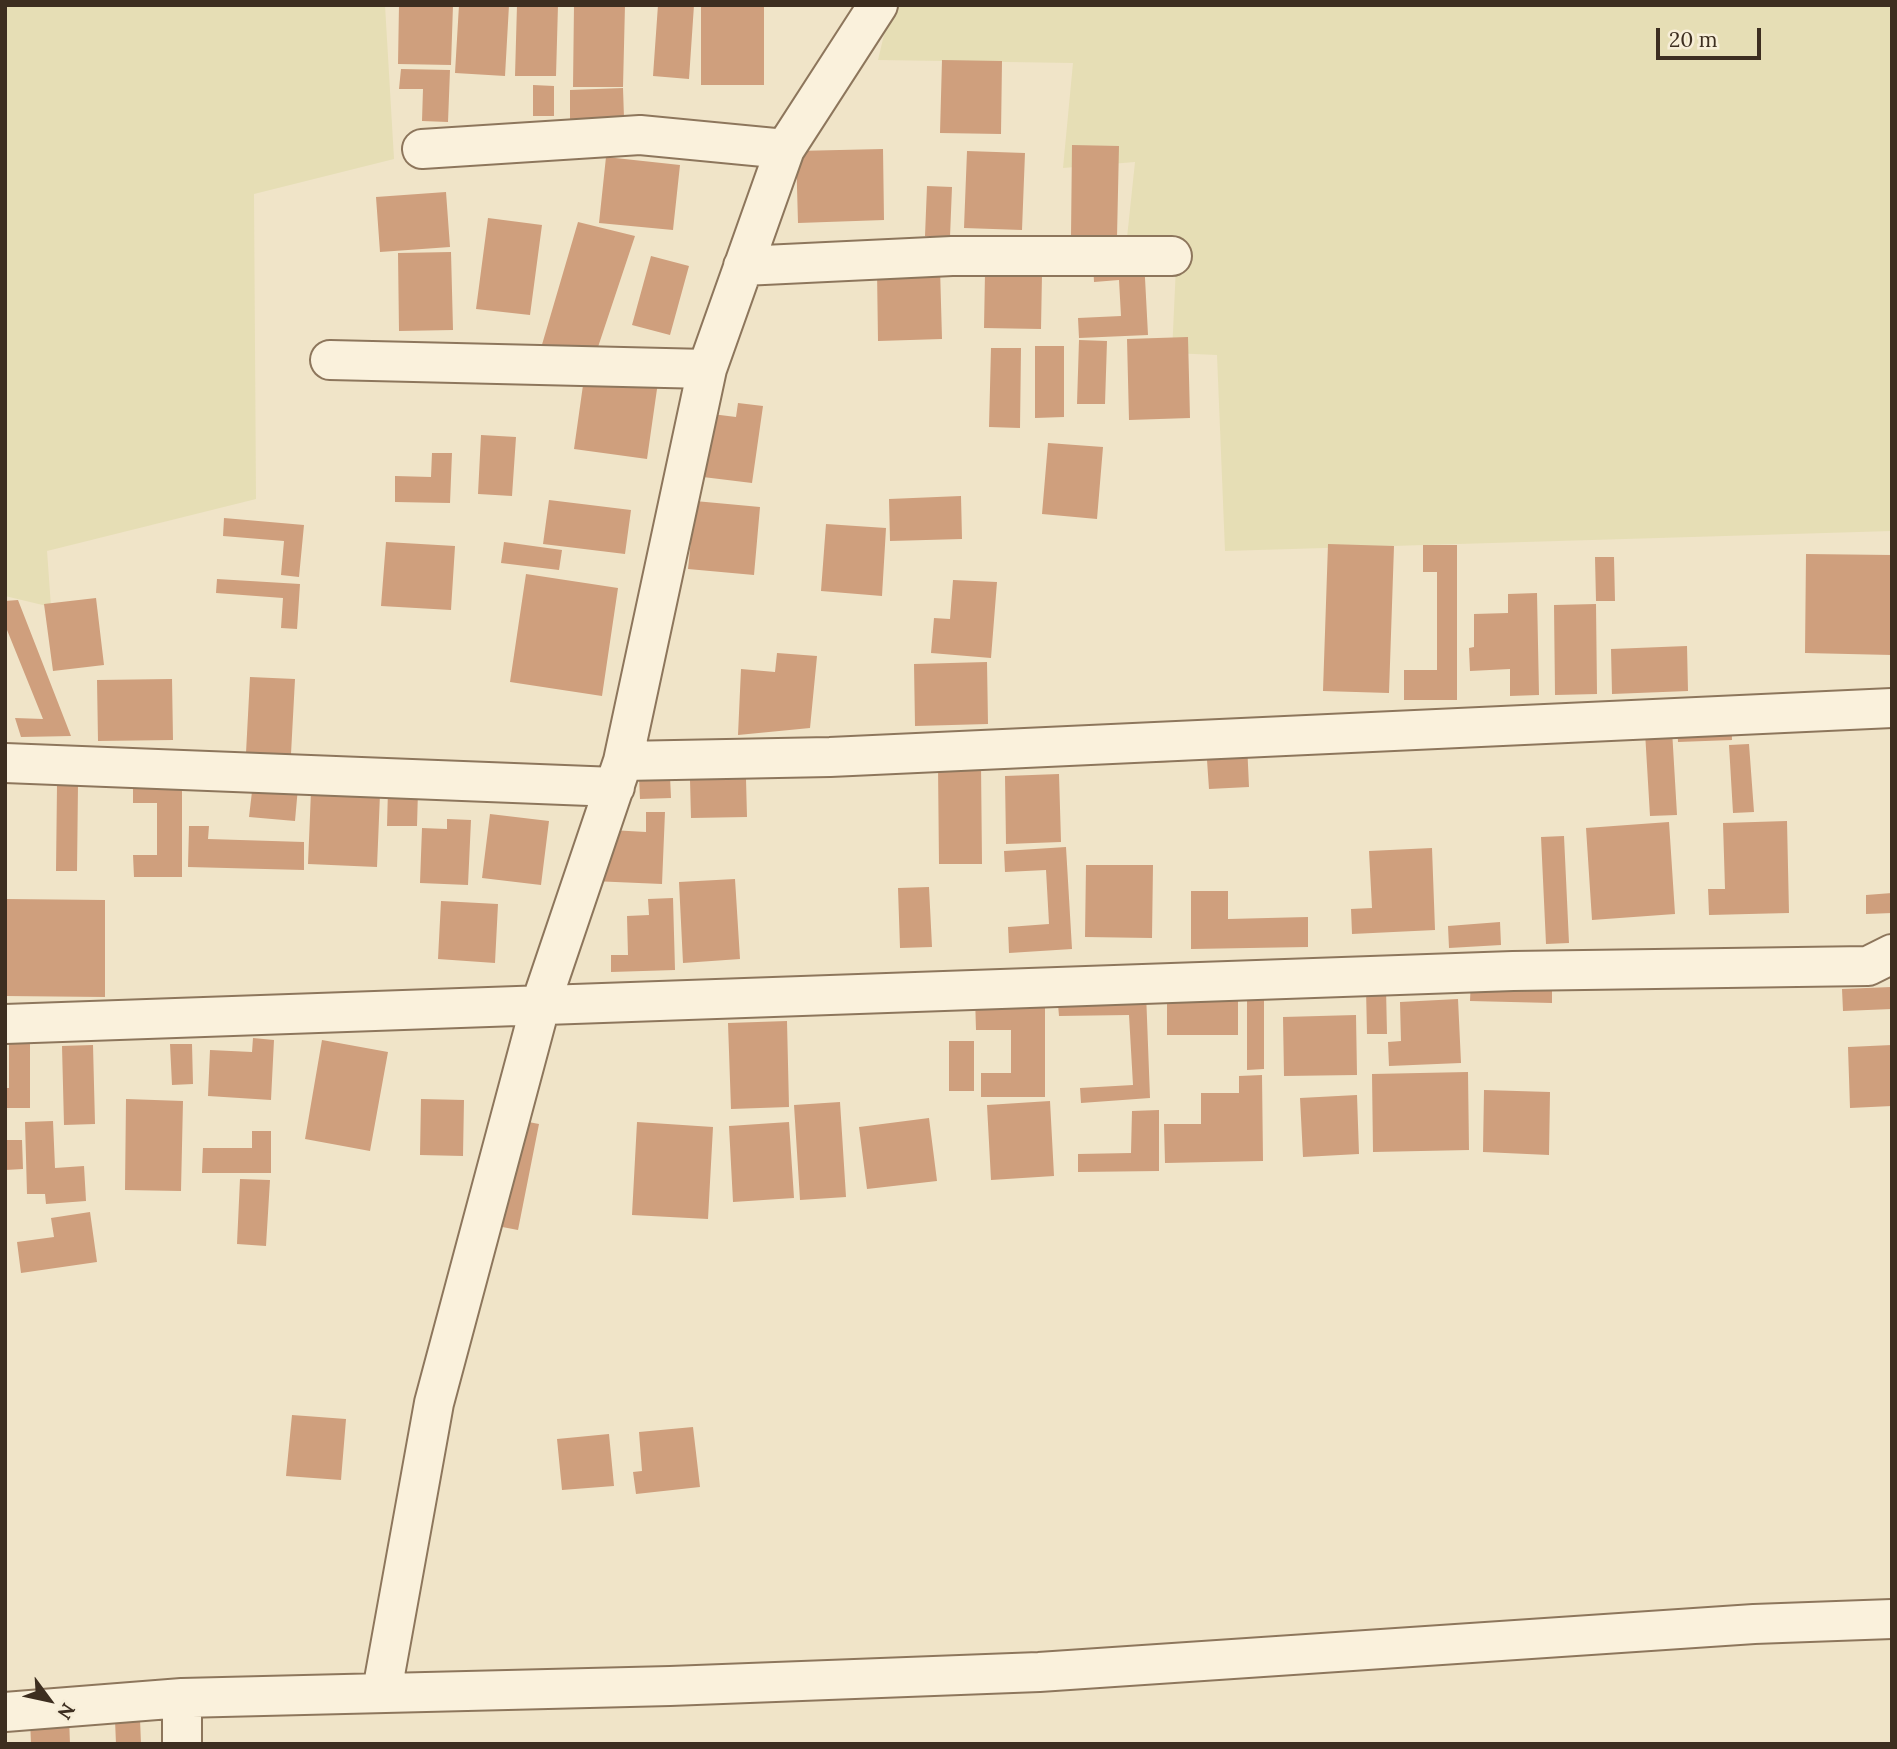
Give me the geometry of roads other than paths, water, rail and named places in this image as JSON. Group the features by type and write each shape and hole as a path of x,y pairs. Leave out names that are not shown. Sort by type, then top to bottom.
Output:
{"street":[{"path":"382,1691 434,1403 541,1003 619,774 707,369 785,149 878,5"},
{"path":"422,149 640,135 785,149"},
{"path":"743,266 952,256 1172,256"},
{"path":"330,360 707,369"},
{"path":"5,763 619,774 830,757 1892,708"},
{"path":"5,1024 1499,971 1868,966 1892,954"},
{"path":"5,1712 182,1698 670,1686 1039,1672 1396,1650 1754,1623 1892,1619"},
{"path":"181,1744 182,1698"}]}
